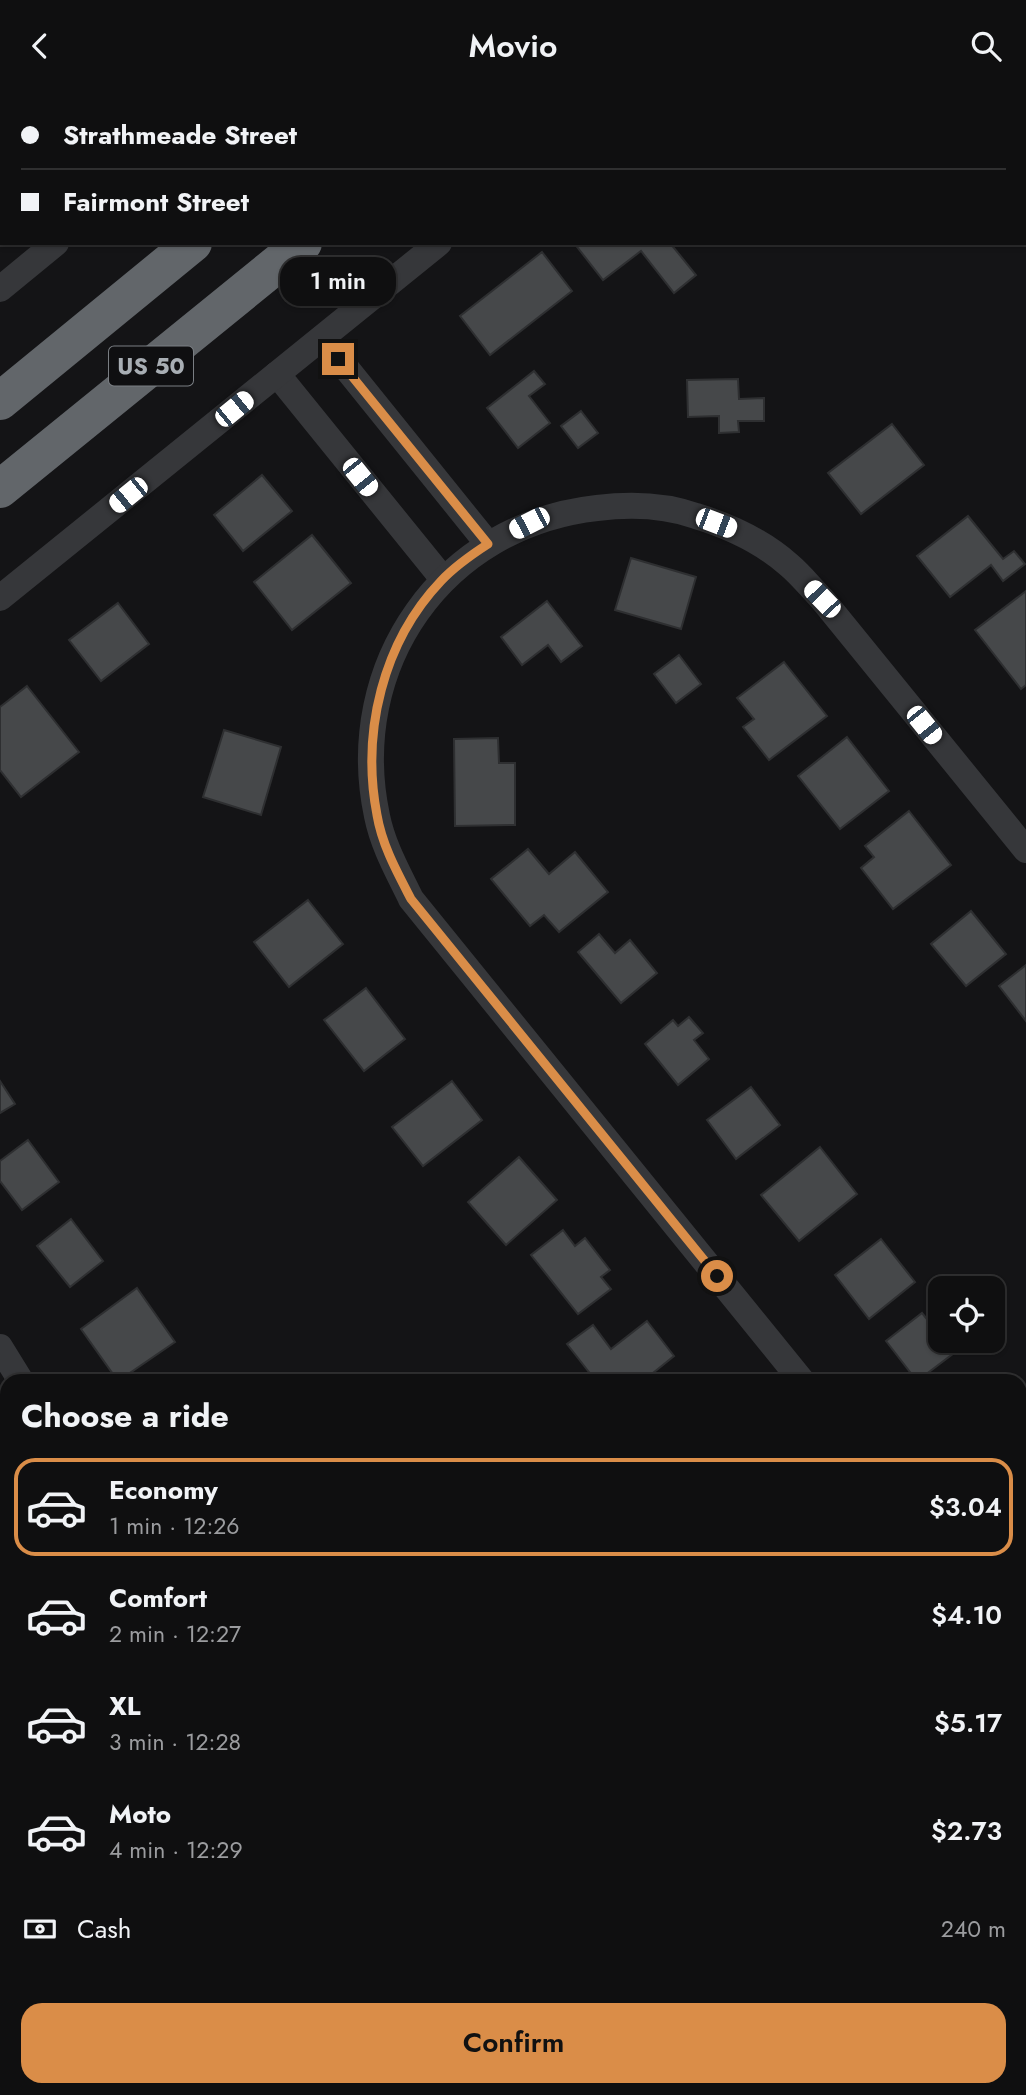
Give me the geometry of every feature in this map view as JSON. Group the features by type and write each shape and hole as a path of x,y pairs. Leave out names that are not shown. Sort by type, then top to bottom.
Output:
{"highway":[{"name":"US 50","path":"0,401 191,245"},
{"name":"US 50","path":"0,489 301,245"}],"street":[{"path":"0,289 55,245"},
{"path":"0,598 437,245"},
{"path":"322,338 488,544"},
{"path":"277,375 443,579"},
{"path":"796,1374 411,899 390,857 377,816 371,770 374,721 384,676 403,633 424,600 464,560 488,544 529,523 569,511 616,506 664,508 695,515 738,532 790,566 822,599 1026,851"},
{"path":"0,1347 17,1374"}],"building":[{"path":"576,245 672,245 696,275 674,293 641,251 603,280"},
{"path":"542,252 572,291 490,355 460,316"},
{"path":"534,371 545,384 529,396 550,423 518,448 487,408"},
{"path":"738,379 739,399 764,398 764,421 738,421 739,432 719,433 719,416 688,417 687,380"},
{"path":"581,411 598,433 578,448 561,426"},
{"path":"892,424 924,465 861,514 828,473"},
{"path":"262,475 292,511 243,551 214,515"},
{"path":"968,516 1003,559 1014,551 1025,564 1003,581 991,565 950,597 917,556"},
{"path":"312,535 351,583 292,630 254,582"},
{"path":"631,558 696,577 681,629 615,610"},
{"path":"1026,591 1026,685 1021,689 975,630"},
{"path":"547,601 582,646 561,662 548,645 522,665 501,637"},
{"path":"118,603 149,644 101,681 69,640"},
{"path":"679,655 701,684 676,703 654,674"},
{"path":"784,662 827,716 769,760 743,727 754,719 737,698"},
{"path":"27,686 79,752 21,797 0,770 0,707"},
{"path":"224,730 281,747 261,815 203,797"},
{"path":"847,737 889,791 840,829 798,776"},
{"path":"498,738 499,763 515,763 515,825 455,826 454,739"},
{"path":"909,811 951,865 893,909 861,868 874,857 865,846"},
{"path":"528,849 549,874 575,852 608,892 559,932 544,915 530,926 491,879"},
{"path":"308,900 343,944 289,987 254,942"},
{"path":"971,911 1006,954 966,986 931,944"},
{"path":"599,934 615,953 630,940 657,973 621,1003 578,952"},
{"path":"1026,965 1026,1021 999,986"},
{"path":"366,988 405,1039 364,1071 324,1020"},
{"path":"689,1017 703,1033 694,1040 709,1059 678,1085 645,1044 673,1020 678,1026"},
{"path":"0,1081 15,1104 0,1113"},
{"path":"452,1081 482,1120 423,1166 392,1127"},
{"path":"751,1087 780,1125 736,1159 707,1120"},
{"path":"28,1140 59,1182 22,1210 0,1181 0,1161"},
{"path":"820,1147 857,1194 799,1241 761,1195"},
{"path":"519,1157 557,1200 506,1245 468,1202"},
{"path":"71,1219 103,1261 70,1287 37,1246"},
{"path":"563,1230 575,1246 585,1238 610,1270 601,1277 611,1289 578,1314 531,1255"},
{"path":"881,1239 915,1282 869,1319 835,1275"},
{"path":"137,1288 175,1342 128,1374 113,1374 81,1329"},
{"path":"922,1313 928,1320 928,1353 954,1353 926,1374 912,1374 886,1341"},
{"path":"647,1321 674,1356 652,1374 591,1374 567,1344 593,1325 611,1349"}],"route":[{"path":"338,359 488,544 464,560 424,600 403,633 384,676 374,721 371,770 377,816 390,857 411,899 717,1276"}]}
